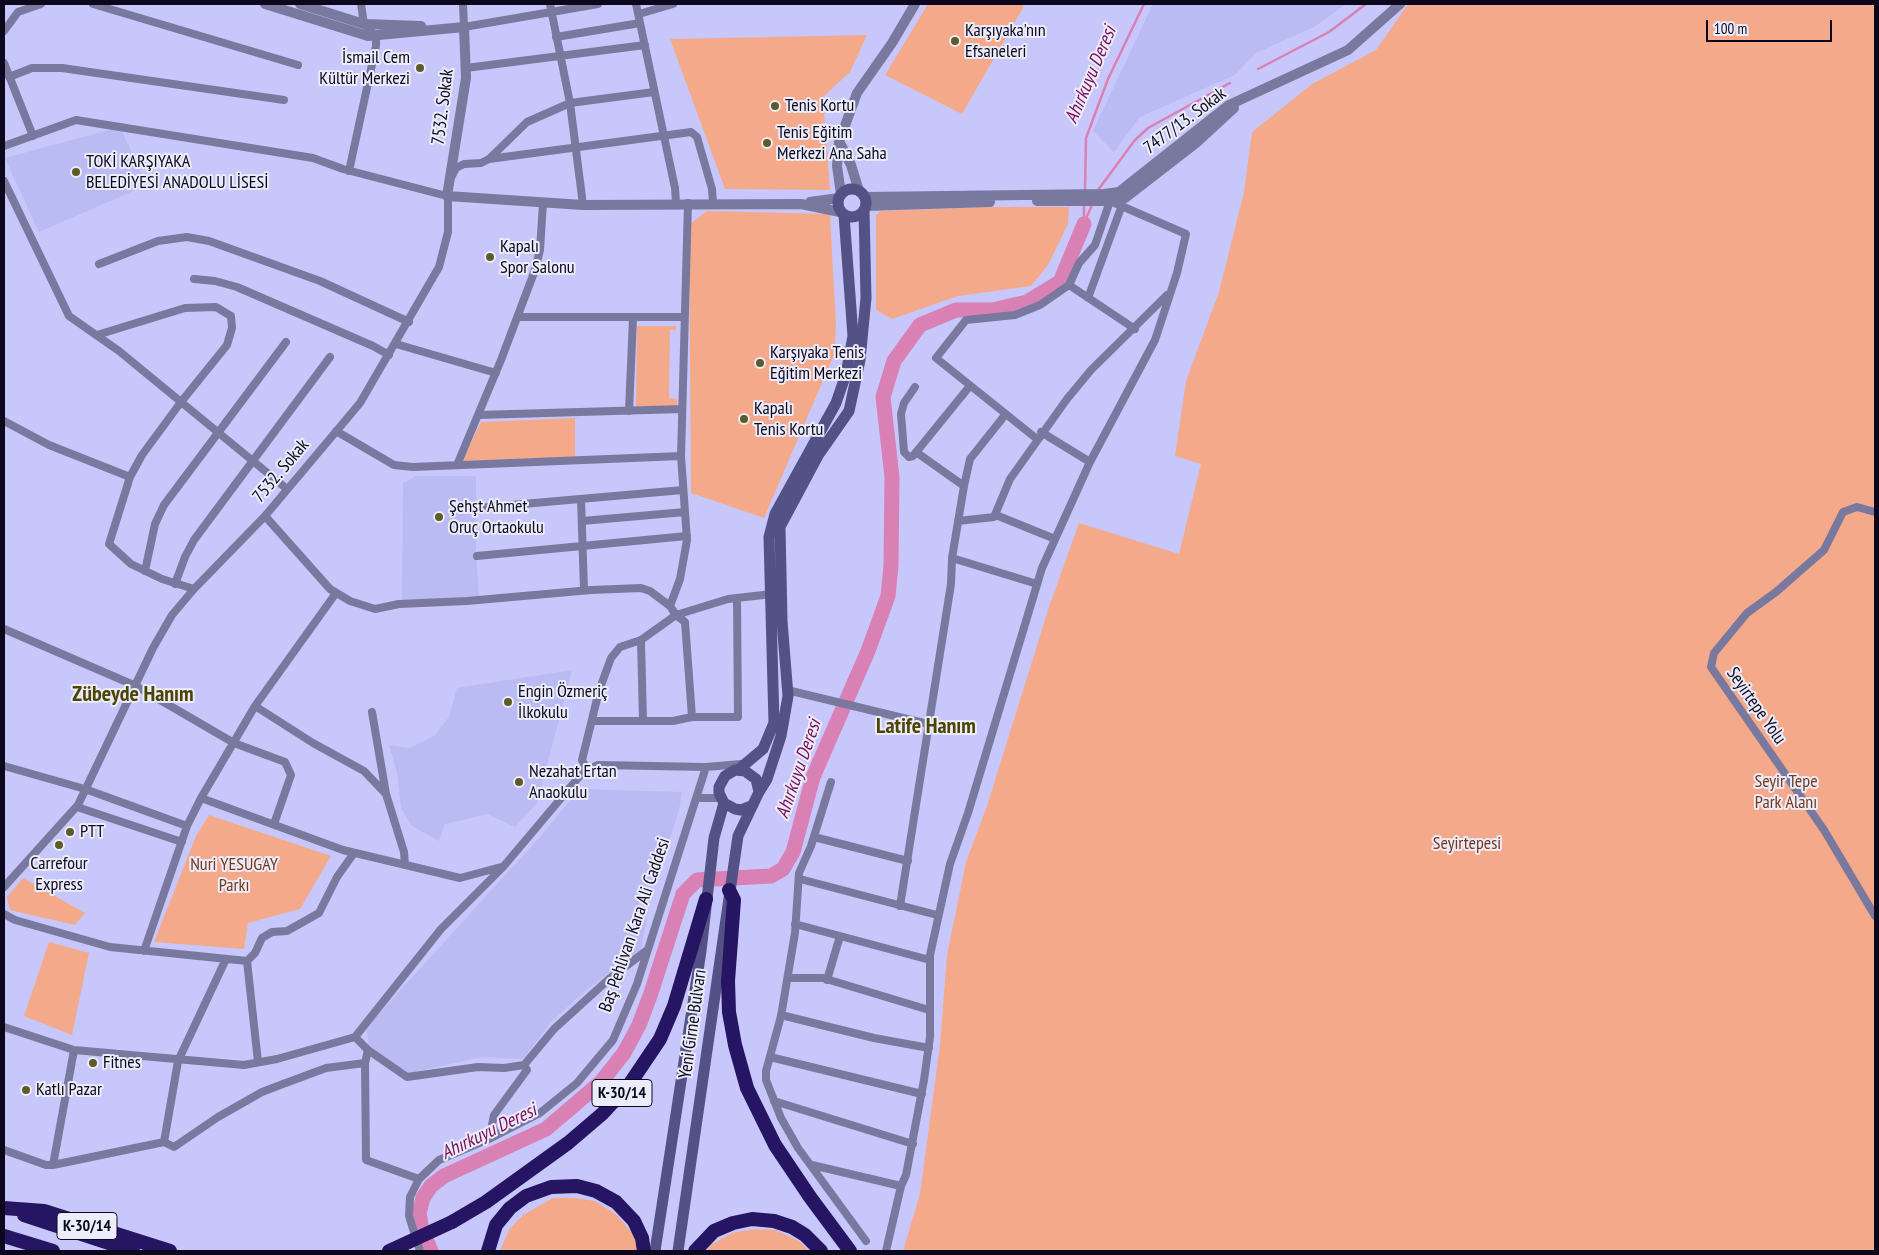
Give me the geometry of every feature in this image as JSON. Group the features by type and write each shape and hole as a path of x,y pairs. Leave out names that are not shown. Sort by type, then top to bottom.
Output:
{"highway":[{"path":"729,890 734,900 728,981 729,1012 735,1045 747,1088 775,1145 850,1251"},
{"name":"K-30/14","path":"388,1251 452,1222 486,1202 568,1142 602,1114 629,1085 660,1039 674,1006 707,893"},
{"path":"488,1251 496,1225 515,1204 526,1196 551,1187 577,1186 596,1191 616,1202 634,1221 642,1238 644,1251"},
{"name":"K-30/14","path":"4,1208 44,1212 170,1251"},
{"path":"4,1208 133,1251"},
{"path":"695,1251 714,1231 733,1223 752,1219 774,1221 792,1227 805,1235 821,1251"},
{"path":"4,1236 52,1251"},
{"path":"4,1243 26,1251"}],"main road":[{"path":"850,189 863,201 866,298 860,360 849,412 819,454 780,527 782,621 787,690 781,736 767,779 753,804 742,810 729,807 723,801 719,786 729,772 763,749 774,723 769,537 775,514 836,403 846,374 854,336 840,196 850,189"},
{"path":"842,214 854,217 863,201"},
{"path":"737,767 756,779 759,792"},
{"name":"Yeni Girne Bulvarı","path":"655,1251 701,951 714,838 723,801"},
{"name":"Yeni Girne Bulvarı","path":"678,1251 729,890 738,841 753,804"}],"street":[{"path":"4,31 18,12 41,4"},
{"path":"93,4 298,66"},
{"path":"265,4 368,36 464,27 550,7 598,4"},
{"path":"300,4 364,24 464,27"},
{"path":"349,171 376,46 376,36 364,24 360,4"},
{"path":"463,4 464,27"},
{"path":"636,4 675,188 676,203"},
{"path":"639,14 673,4"},
{"path":"4,146 76,120 313,158 349,171 447,196 583,205 676,203 801,204 840,196 838,166 840,142 857,93 892,43 915,4"},
{"name":"7477/13. Sokak","path":"863,201 1073,197 1105,199 1135,181 1229,106 1348,50 1400,4"},
{"path":"550,7 570,103 583,205"},
{"path":"556,37 640,23"},
{"name":"7532. Sokak","path":"4,887 78,804 172,615 194,589 265,516 360,403 409,322 439,267 448,232 447,196 466,78 464,27"},
{"path":"466,68 561,58 645,45"},
{"path":"4,63 34,136"},
{"path":"9,77 32,68 62,68 284,100"},
{"path":"489,159 527,122 570,103 654,92"},
{"path":"447,196 456,168 489,159 691,132 696,135 712,189 713,203"},
{"path":"840,142 851,165 863,201"},
{"path":"4,181 69,316 97,335 287,489"},
{"path":"886,1251 901,1186 906,1175 922,1094 929,1048 930,960 937,915 950,864 968,813 1037,584 1090,462 1155,340 1186,234 1105,199 1095,245 1079,263 1069,285 1040,304 1015,314 966,320 936,358 1004,415 1039,436 1090,462"},
{"path":"457,465 518,317 540,250 543,202"},
{"path":"670,606 680,579 687,536 681,456 688,203"},
{"path":"801,204 842,214"},
{"path":"1088,298 1122,205"},
{"path":"99,264 158,241 187,237 209,241 320,281 409,322"},
{"path":"194,279 215,281 238,287 364,342 389,355"},
{"path":"1069,285 1135,329"},
{"path":"958,521 991,519 996,515 1010,480 1039,436 1091,370 1135,329 1170,292"},
{"path":"97,335 185,308 216,307 231,316 232,328 226,345 142,455 130,478 109,544 131,564 175,584 194,589"},
{"path":"518,317 685,317"},
{"path":"629,411 633,318"},
{"path":"145,571 155,524 164,505 286,342"},
{"path":"396,344 496,372"},
{"path":"175,584 185,557 194,540 330,357"},
{"path":"915,387 904,403 901,414 904,454 910,457 969,387"},
{"path":"478,415 682,409"},
{"path":"900,906 951,584 952,558 964,486 970,459 1004,415"},
{"path":"4,421 49,445 130,478"},
{"path":"336,431 394,465 457,465 681,456"},
{"path":"916,452 964,486"},
{"path":"477,508 683,490"},
{"path":"581,499 584,590"},
{"name":"Seyirtepe Yolu","path":"1875,512 1857,507 1843,512 1824,550 1776,592 1747,613 1714,653 1711,667 1824,830 1875,916"},
{"path":"582,521 685,512"},
{"path":"996,515 1055,539"},
{"path":"265,516 336,593 350,602 375,609 398,604 467,601 584,590 641,588 650,591 670,606 676,615 685,622 692,717"},
{"path":"478,556 583,544 687,536"},
{"path":"952,558 1037,584"},
{"path":"144,951 187,826 200,798 255,706 336,593"},
{"path":"587,770 582,760 599,691 611,658 620,647 641,640 676,615 737,598 772,594"},
{"path":"592,722 674,721 692,717 738,717 737,598"},
{"path":"4,629 136,686 234,743 282,760 290,768 291,774 274,824"},
{"path":"641,640 643,721"},
{"path":"787,690 928,724"},
{"path":"255,706 313,743 364,771 386,794"},
{"path":"372,712 386,794 404,852 405,865"},
{"path":"4,1027 74,1050 178,1061 244,1065 355,1037 441,930 503,867 587,770 598,765 737,767"},
{"path":"4,766 84,789 187,826"},
{"name":"Baş Pehlivan Kara Ali Caddesi","path":"420,1251 409,1216 410,1197 419,1179 439,1160 496,1136 540,1113 577,1083 612,1040 637,984 706,767"},
{"path":"831,782 814,837 799,874 788,978 782,1015 770,1057 766,1080 774,1101 798,1148 866,1241"},
{"path":"200,798 354,853 460,878 503,867"},
{"path":"697,798 723,801"},
{"path":"78,804 80,808 182,842"},
{"path":"814,837 908,861"},
{"path":"258,1062 247,961 262,938 272,932 287,931 318,913 337,877 354,853"},
{"path":"800,878 937,915"},
{"path":"4,914 14,920 110,947 247,961"},
{"path":"795,924 930,960"},
{"path":"827,980 840,936"},
{"path":"355,1037 368,1050 407,1077 478,1067 504,1068 524,1064 554,1028 609,979 646,951"},
{"path":"164,1142 178,1061 226,959"},
{"path":"788,978 807,977 827,980 929,1010"},
{"path":"782,1015 874,1038 929,1048"},
{"path":"53,1165 74,1050"},
{"path":"368,1050 365,1063 366,1160 419,1179"},
{"path":"770,1057 922,1094"},
{"path":"4,1150 46,1165 53,1165 164,1142 174,1148 218,1117 262,1092 326,1068 365,1063"},
{"path":"496,1136 492,1124 494,1115 527,1070 524,1064"},
{"path":"774,1101 913,1144"},
{"path":"812,1165 901,1186"}],"shaded area":[{"path":"1153,4 1346,4 1316,26 1256,53 1235,75 1140,117 1114,152 1093,131"},
{"name":"TOKİ KARŞIYAKA BELEDİYESİ ANADOLU LİSESİ","path":"120,127 147,185 39,232 5,158"},
{"name":"Şehşt Ahmet Oruç Ortaokulu","path":"416,476 476,476 476,551 479,597 402,601 403,483"},
{"path":"572,670 537,803 515,827 487,814 445,824 439,841 412,826 401,808 397,773 389,745 410,748 434,736 449,717 457,688"},
{"path":"579,789 682,792 679,810 659,872 652,878 654,881 645,887 649,895 642,897 634,913 647,919 641,949 586,990 552,1021 523,1059 482,1057 405,1074 369,1045 366,1028 546,830"}],"green space":[{"name":"Karşıyaka'nın Efsaneleri","path":"928,4 1020,4 1024,6 962,114 885,75"},
{"name":"Seyirtepesi","path":"1408,4 1875,4 1875,1251 903,1251 920,1194 940,1045 947,955 966,862 987,806 1049,607 1079,523 1179,554 1201,464 1175,456 1186,381 1219,292 1244,192 1252,132 1312,84 1376,50"},
{"name":"Tenis Eğitim Merkezi Ana Saha","path":"867,35 850,72 823,97 830,190 725,189 670,39"},
{"path":"986,207 1069,207 1068,224 1048,265 1031,286 958,296 892,319 876,310 876,215 881,211"},
{"name":"Karşıyaka Tenis Eğitim Merkezi","path":"707,211 830,214 836,325 834,355 764,518 691,493 689,225"},
{"path":"637,326 676,326 676,330 670,330 669,398 677,399 677,406 636,406"},
{"path":"575,418 575,457 462,461 481,422"},
{"name":"Nuri YESUGAY Parkı","path":"209,815 331,856 300,909 248,923 244,949 154,942 196,836"},
{"path":"23,878 85,913 75,925 10,910 7,897"},
{"path":"49,942 89,953 72,1035 24,1016"},
{"path":"553,1198 575,1198 595,1201 617,1215 634,1236 639,1251 500,1251 509,1230 523,1215"},
{"path":"754,1229 775,1230 799,1241 809,1251 706,1251 711,1245 732,1233"}],"waterway":[{"name":"Ahırkuyu Deresi","path":"1085,190 1086,138 1108,79 1144,4"},
{"name":"Ahırkuyu Deresi","path":"1258,69 1329,32 1366,4"},
{"name":"Ahırkuyu Deresi","path":"1098,190 1135,140 1148,128 1230,83"},
{"name":"Ahırkuyu Deresi","path":"1084,203 1084,224"},
{"name":"Ahırkuyu Deresi","path":"1084,223 1092,205"},
{"name":"Ahırkuyu Deresi","path":"431,1251 422,1230 419,1213 423,1198 431,1186 444,1176 546,1129 601,1082 624,1053 639,1025 650,996 683,894 697,880 771,876 783,869 793,852 813,777 868,651 888,596 891,565 892,477 883,397 894,361 920,325 956,310 992,310 1027,302 1060,282 1084,224"}],"place":[{"name":"Karşıyaka'nın Efsaneleri","path":"955,41"},
{"name":"İsmail Cem Kültür Merkezi","path":"420,68"},
{"name":"Tenis Kortu","path":"775,106"},
{"name":"Tenis Eğitim Merkezi Ana Saha","path":"767,143"},
{"name":"TOKİ KARŞIYAKA BELEDİYESİ ANADOLU LİSESİ","path":"76,172"},
{"name":"Kapalı Spor Salonu","path":"490,257"},
{"name":"Karşıyaka Tenis Eğitim Merkezi","path":"760,363"},
{"name":"Kapalı Tenis Kortu","path":"744,419"},
{"name":"Şehşt Ahmet Oruç Ortaokulu","path":"439,517"},
{"name":"Engin Özmeriç İlkokulu","path":"508,702"},
{"name":"Nezahat Ertan Anaokulu","path":"519,782"},
{"name":"PTT","path":"70,832"},
{"name":"Carrefour Express","path":"59,845"},
{"name":"Fitnes","path":"93,1063"},
{"name":"Katlı Pazar","path":"26,1090"}],"district":[{"name":"Zübeyde Hanım","path":"133,695"},
{"name":"Latife Hanım","path":"926,727"}],"park label":[{"name":"Seyir Tepe Park Alanı","path":"1786,792"}]}
